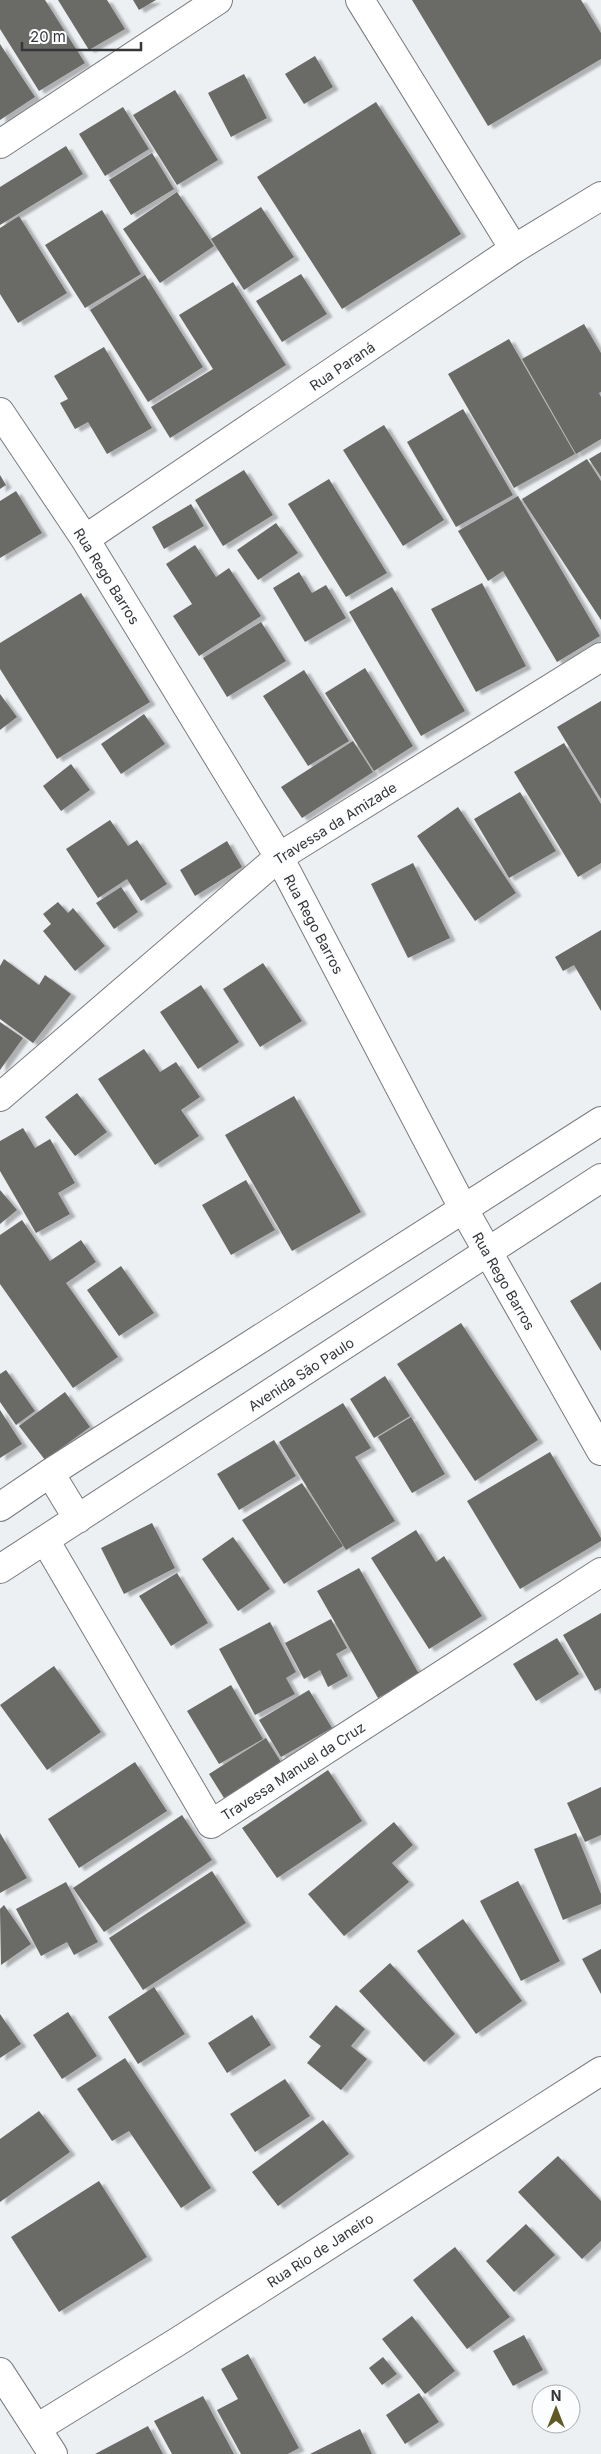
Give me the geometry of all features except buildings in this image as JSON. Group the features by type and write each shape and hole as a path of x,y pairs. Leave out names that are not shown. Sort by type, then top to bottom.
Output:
{"street":[{"path":"0,144 218,0"},
{"path":"360,0 514,249"},
{"name":"Rua Paraná","path":"85,539 514,249 601,196"},
{"name":"Rua Rego Barros","path":"0,412 85,539 278,857 463,1208 601,1451"},
{"name":"Travessa da Amizade","path":"0,1097 278,857 601,657"},
{"path":"0,1508 50,1473 601,1121"},
{"name":"Avenida São Paulo","path":"0,1569 601,1178"},
{"path":"50,1473 78,1519"},
{"name":"Travessa Manuel da Cruz","path":"45,1540 211,1824 601,1572"},
{"name":"Rua Rio de Janeiro","path":"37,2428 177,2342 601,2071"},
{"path":"0,2372 53,2454"}]}
